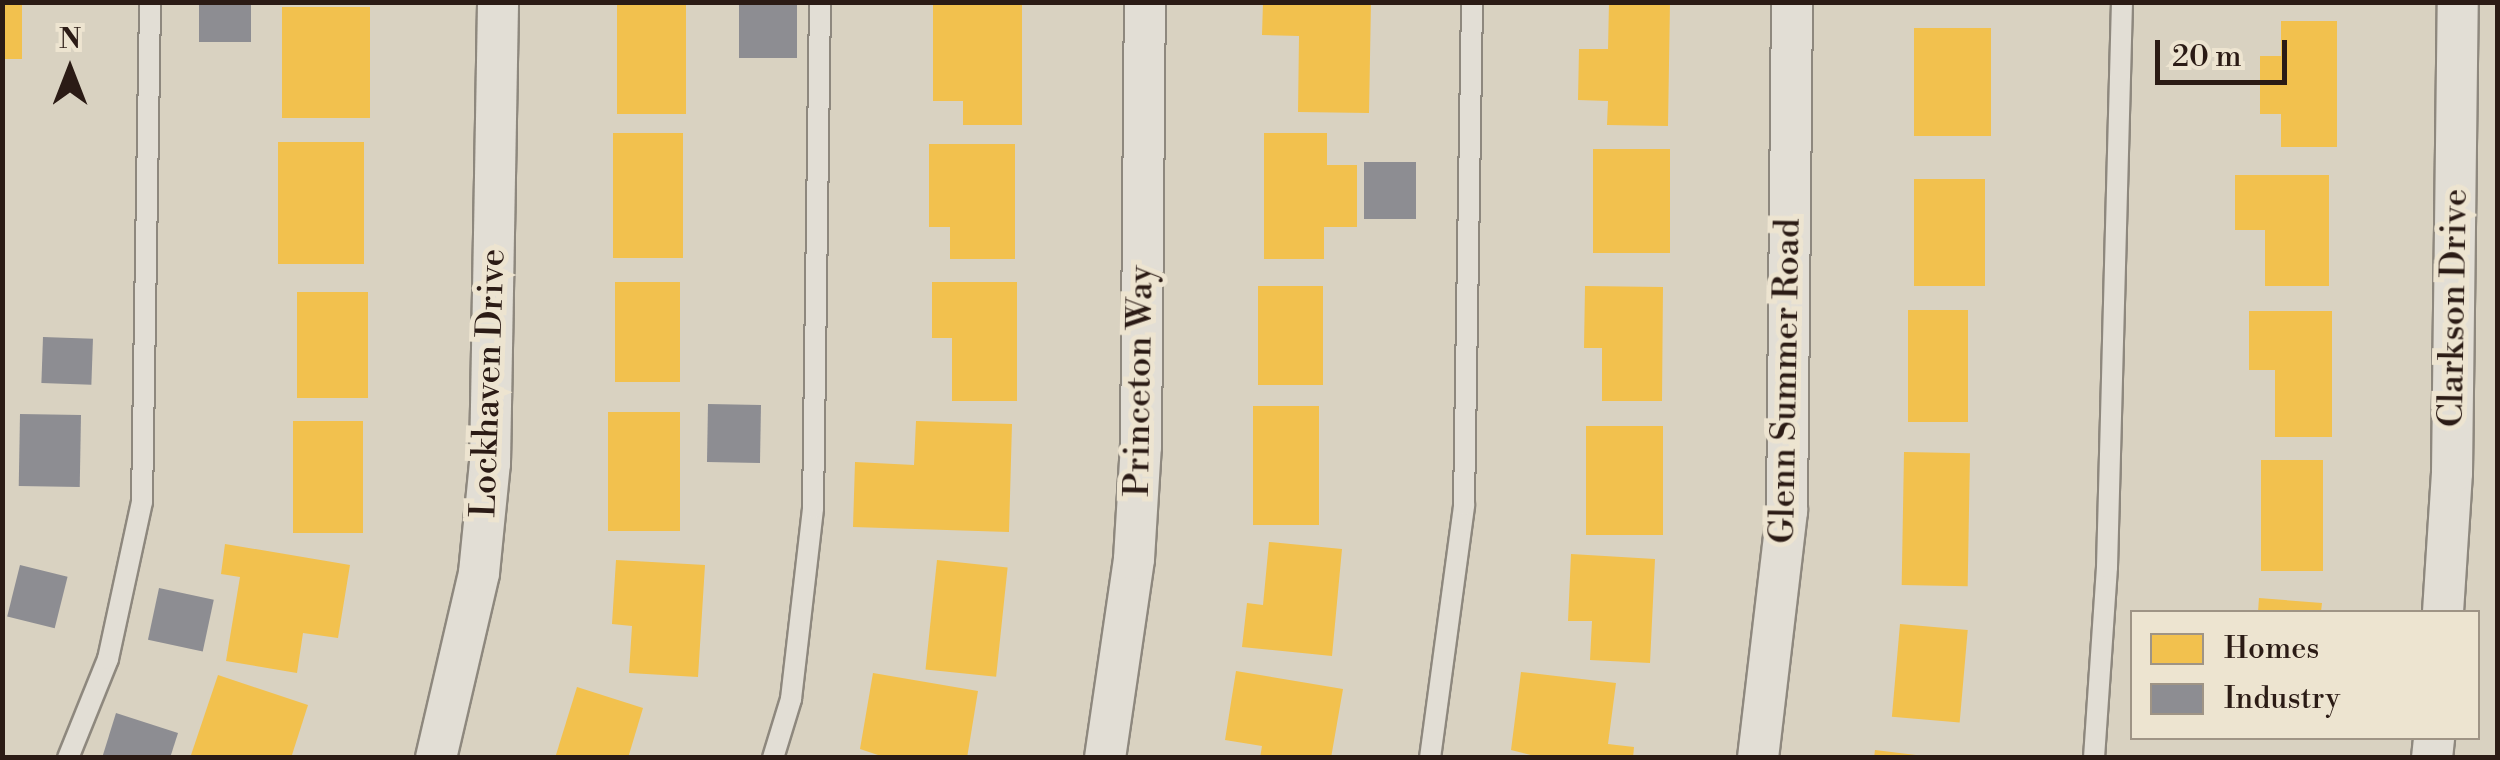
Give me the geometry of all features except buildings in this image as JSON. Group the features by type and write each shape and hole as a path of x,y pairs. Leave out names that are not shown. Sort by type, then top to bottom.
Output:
{"street":[{"name":"Lockhaven Drive","path":"436,758 479,573 490,463 498,2"},
{"name":"Princeton Way","path":"1104,758 1134,559 1140,465 1145,2"},
{"name":"Glenn Summer Road","path":"1758,758 1787,511 1792,2"},
{"name":"Clarkson Drive","path":"2444,610 2452,474 2458,2"}],"lane":[{"path":"68,758 108,659 142,502 150,2"},
{"path":"774,758 791,699 812,508 820,2"},
{"path":"1430,758 1464,505 1472,2"},
{"path":"2094,758 2107,567 2122,2"}]}
